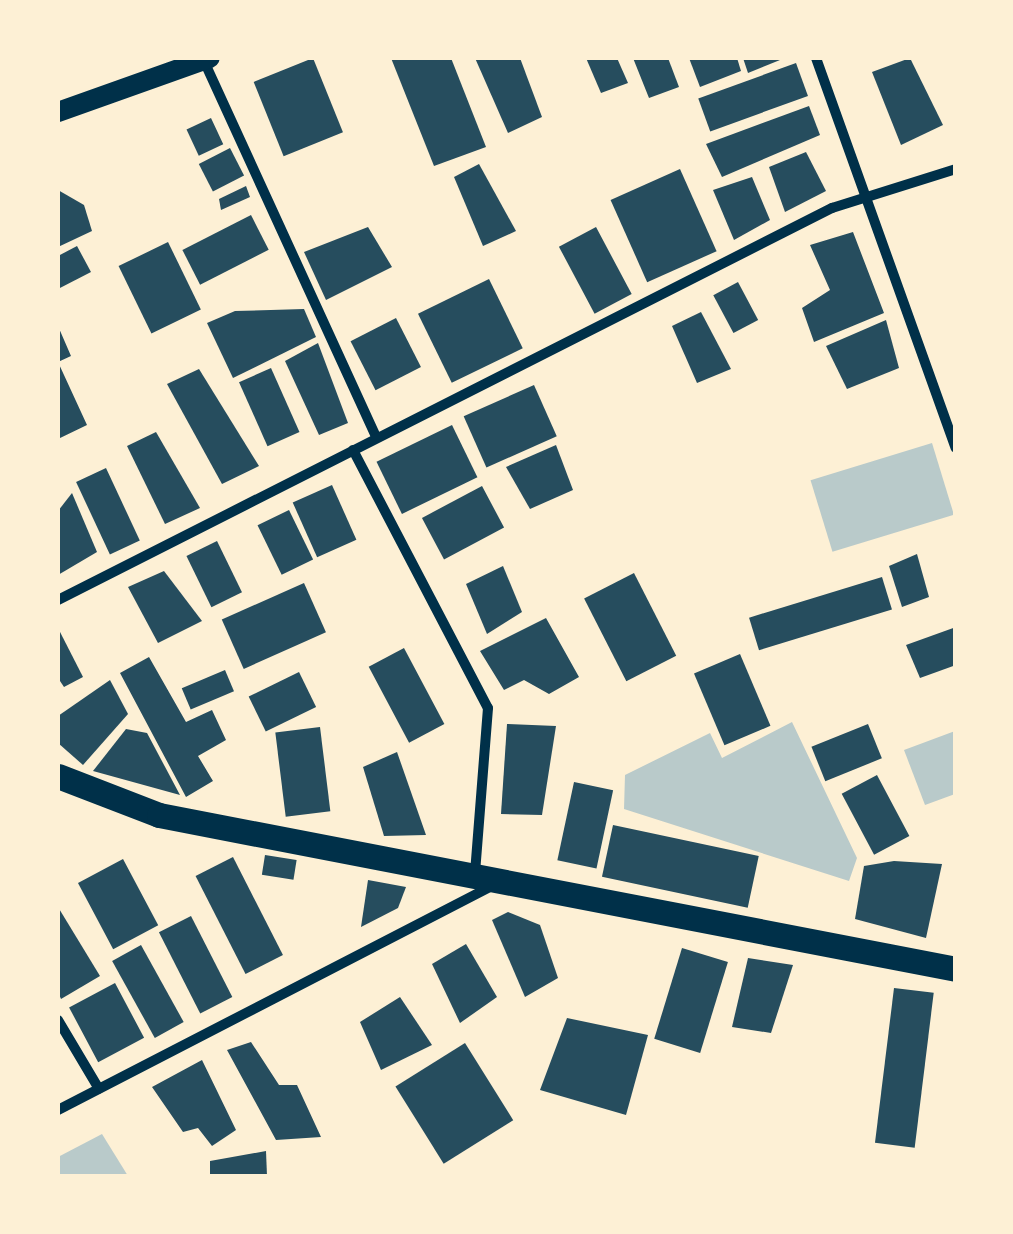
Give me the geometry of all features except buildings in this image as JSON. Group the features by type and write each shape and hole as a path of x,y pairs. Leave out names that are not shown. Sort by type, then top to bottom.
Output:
{"main road":[{"path":"58,112 207,59"},
{"path":"58,776 159,816 956,969"}],"street":[{"path":"816,58 956,448"},
{"path":"207,59 376,438"},
{"path":"58,600 865,196 956,169"},
{"path":"353,450 488,708 475,876"},
{"path":"58,1110 502,881"},
{"path":"58,1020 99,1088"}],"shaded area":[{"path":"932,443 954,515 832,552 811,480"},
{"path":"792,722 857,858 849,881 624,809 625,775 710,733 722,758"},
{"path":"955,731 955,794 925,805 904,750"},
{"path":"102,1134 128,1176 58,1176 58,1157"}]}
